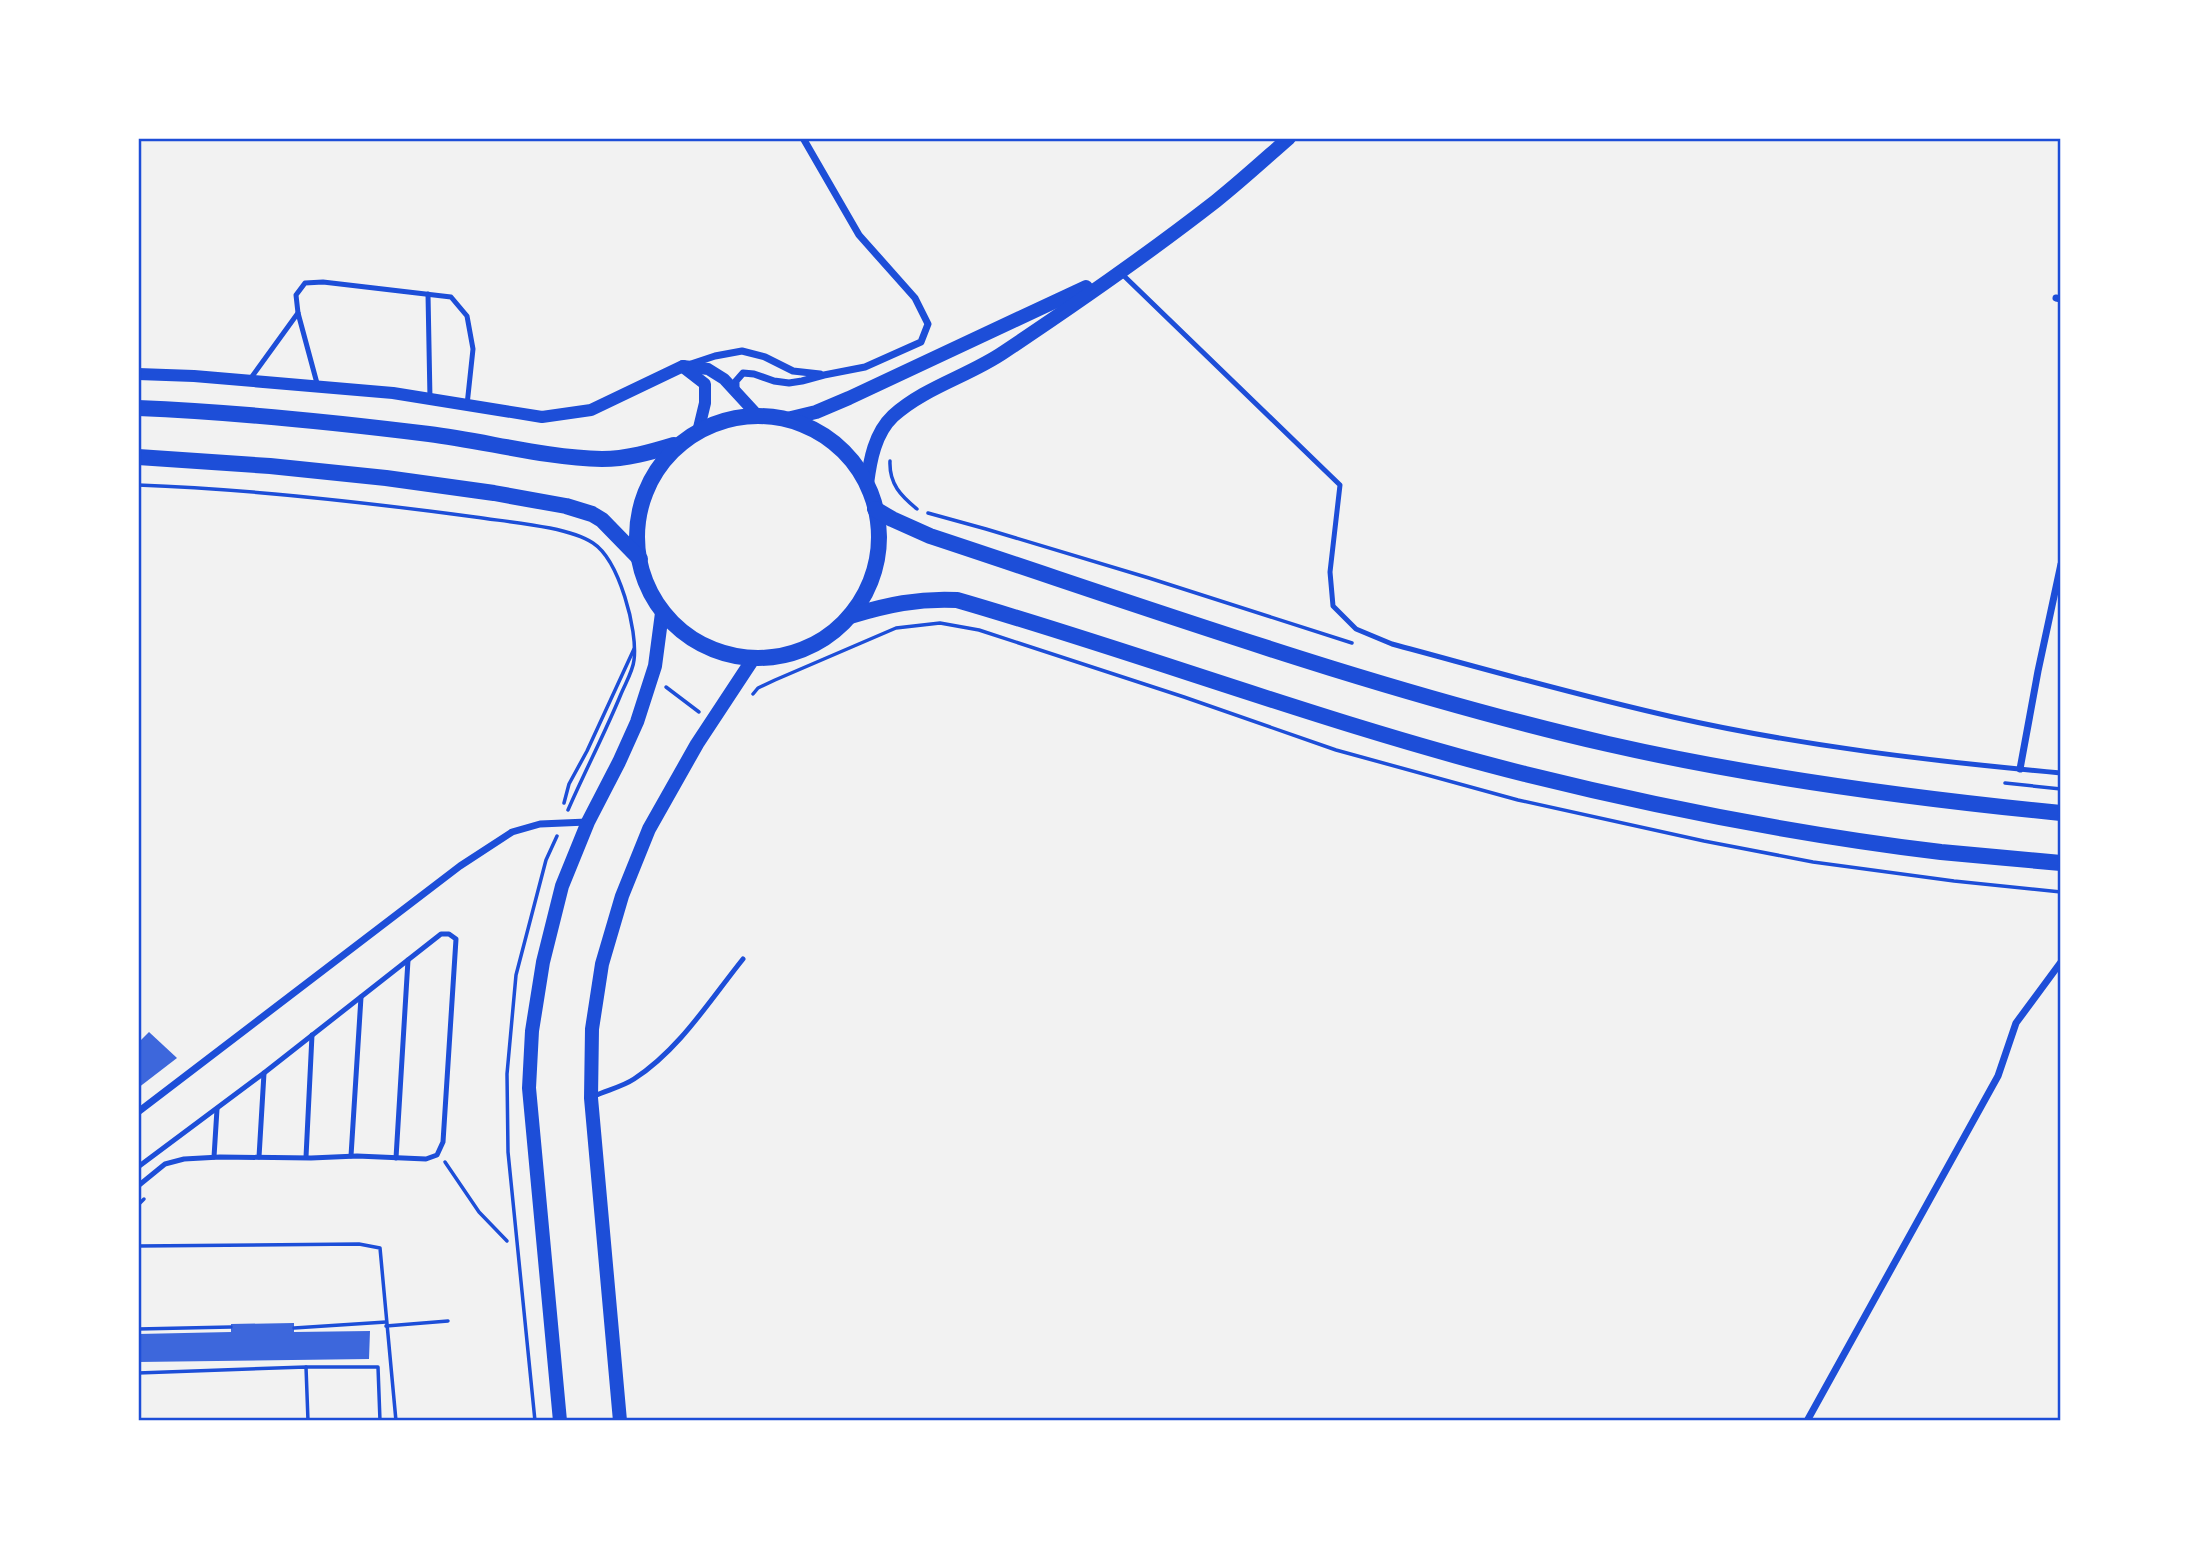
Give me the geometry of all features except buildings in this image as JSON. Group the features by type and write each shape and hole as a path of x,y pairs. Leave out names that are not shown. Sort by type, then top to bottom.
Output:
{"main road":[{"path":"867,484 870,462 879,436 892,417 920,397 1001,355 1216,200 1289,138"},
{"path":"787,419 816,412 849,398 1119,272"},
{"path":"138,408 342,423 603,459 639,455 674,445 709,426 735,419 787,419 812,428 848,453 867,484 875,509 877,543 873,568 850,616 821,640 796,650 753,659 737,658 688,639 662,614 640,559 638,531 643,500 655,470 674,445"},
{"path":"138,457 258,465 386,478 566,506 602,520 640,559"},
{"path":"875,509 930,536 1312,662 1472,709 1609,744 1847,789 2061,813"},
{"path":"850,616 919,599 957,600 1355,726 1525,774 1697,813 1793,830 1941,852 2061,863"},
{"path":"561,1421 530,1076 532,1031 543,962 562,886 588,822 637,722 655,666 662,614"},
{"path":"620,1421 591,1098 594,1016 602,964 622,896 649,829 697,744 753,659"}],"street":[{"path":"736,393 736,381 743,373 789,383 865,367 921,342 928,324 915,299 859,235 803,138"},
{"path":"138,374 249,380 393,393 542,416 591,410 683,366 742,351 765,357 793,371 824,375"},
{"path":"683,366 708,369 724,379 759,417"},
{"path":"683,366 705,384 705,403 698,432"},
{"path":"2020,769 2061,564"},
{"path":"138,1112 449,874 502,838 512,832 540,824 588,822"},
{"path":"1807,1421 1998,1076 2016,1023 2061,962"}],"lane":[{"path":"1119,272 1340,485 1330,572 1333,606 1356,629 1392,644 1673,717 1785,739 1894,756 2061,773"},
{"path":"318,387 298,313 296,295 305,283 323,282 428,294 451,297 467,316 473,349 467,405"},
{"path":"428,294 430,399"},
{"path":"249,380 298,313"},
{"path":"138,1167 442,934 449,934 456,939 443,1142 438,1156 426,1159 351,1156 184,1159 165,1164 138,1186"},
{"path":"591,1098 631,1081 654,1065 680,1038 743,959"},
{"path":"396,1158 408,960"},
{"path":"351,1156 361,997"},
{"path":"306,1157 312,1035"},
{"path":"259,1157 264,1073"},
{"path":"214,1157 217,1109"}],"path":[{"path":"138,485 270,494 430,511 570,534 594,544 605,555 616,576 635,637 634,662"},
{"path":"751,696 758,688 896,628 940,623 979,630 1185,697 1336,750 1518,800 1813,862 2061,892"},
{"path":"564,803 569,784 635,647"},
{"path":"444,1160 478,1212 507,1241"},
{"path":"138,1246 370,1245 380,1248 396,1421"},
{"path":"294,1328 448,1321"},
{"path":"138,1329 231,1327"},
{"path":"306,1367 308,1421"},
{"path":"138,1373 378,1367 380,1421"}]}
